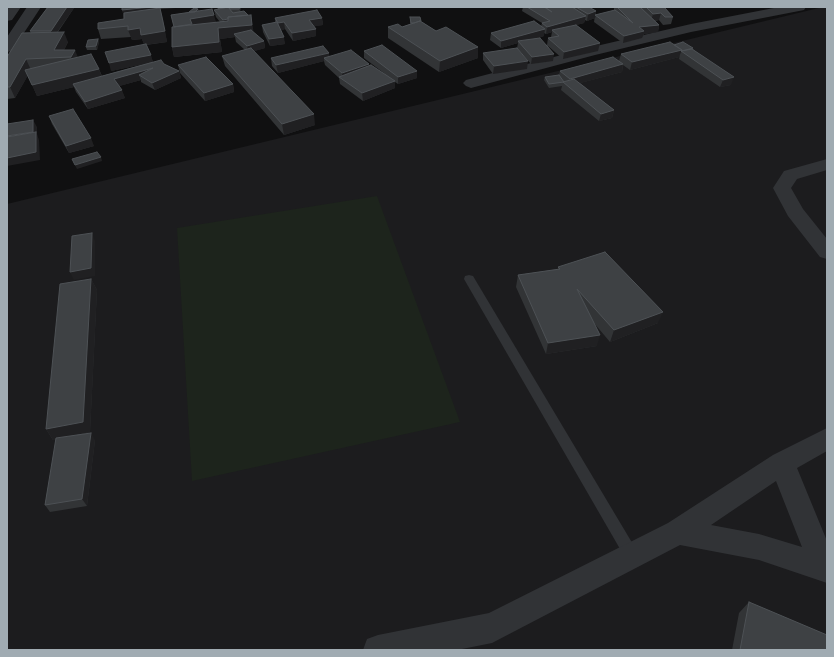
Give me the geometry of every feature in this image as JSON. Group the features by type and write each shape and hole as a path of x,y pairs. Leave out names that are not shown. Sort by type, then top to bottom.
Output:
{"street":[{"path":"7,17 14,7"},
{"path":"7,48 34,7"},
{"path":"471,83 592,51 691,28 799,7"},
{"path":"827,164 790,175 782,188 795,212 827,252"},
{"path":"378,650 492,628 678,532 782,464 827,439"},
{"path":"782,464 826,568"},
{"path":"678,532 759,547 826,568"}],"lane":[{"path":"469,279 632,556"}],"shaded area":[{"path":"827,7 827,650 7,650 7,204"},
{"path":"377,196 460,422 192,481 177,228"}],"building":[{"path":"48,7 67,7 51,31 30,31"},
{"path":"122,7 151,7 122,10"},
{"path":"228,7 240,7 239,9 230,9"},
{"path":"228,7 233,13 244,11 248,15 228,17 228,19 223,20 214,10"},
{"path":"527,7 544,7 552,12 545,7 572,7 586,16 547,27 542,23 550,21"},
{"path":"576,7 589,7 596,11 588,14"},
{"path":"617,7 640,7 659,25 639,27 644,31 624,36 595,15 615,10 633,23"},
{"path":"646,7 664,7 673,17 665,17 661,13 653,14"},
{"path":"160,8 165,31 141,35 140,28 128,30 128,26 98,29 98,23 124,19 124,13"},
{"path":"194,8 198,9 195,12 189,12"},
{"path":"212,9 214,15 190,19 192,24 174,27 171,15"},
{"path":"317,10 322,18 309,20 316,29 292,33 284,22 278,23 275,18"},
{"path":"251,15 252,25 218,28 219,42 172,47 172,27 228,21 228,17"},
{"path":"410,17 420,17 421,21 411,23"},
{"path":"420,21 436,31 446,27 478,47 440,61 388,27 398,24 402,27"},
{"path":"534,21 545,29 501,41 491,33"},
{"path":"277,22 284,37 269,39 262,25"},
{"path":"576,25 600,43 564,52 548,38 559,36 552,30"},
{"path":"251,30 264,41 247,46 234,34"},
{"path":"64,32 54,50 75,50 71,57 26,59 10,87 7,87 7,57 22,33"},
{"path":"540,38 554,54 532,57 518,41"},
{"path":"98,39 96,46 86,47 88,40"},
{"path":"670,42 682,50 632,62 621,54"},
{"path":"683,42 693,48 681,51 682,50 674,45"},
{"path":"146,44 151,55 109,63 105,52"},
{"path":"382,45 417,71 398,77 364,51"},
{"path":"323,46 329,53 276,65 271,58"},
{"path":"251,48 314,114 282,124 222,56"},
{"path":"517,48 528,61 494,66 483,53"},
{"path":"692,49 734,77 723,80 681,51"},
{"path":"351,50 369,64 342,73 324,58"},
{"path":"91,54 99,69 32,85 25,70"},
{"path":"206,57 233,84 204,93 178,65"},
{"path":"613,57 623,64 570,79 560,71"},
{"path":"161,60 164,64 179,71 152,83 139,75 153,68 114,79 122,90 85,102 73,84"},
{"path":"371,65 395,81 362,93 339,77"},
{"path":"559,75 564,82 549,84 545,77"},
{"path":"574,79 614,110 601,114 563,82"},
{"path":"73,109 91,138 66,146 49,116"},
{"path":"33,120 33,132 7,136 7,124"},
{"path":"36,132 36,152 7,158 7,137"},
{"path":"97,152 101,157 75,165 72,159"},
{"path":"92,233 91,268 70,272 72,236"},
{"path":"605,252 663,312 614,330 577,289 600,335 548,343 518,275 560,269 558,267"},
{"path":"91,279 83,422 46,429 60,284"},
{"path":"91,433 82,499 45,505 56,438"},
{"path":"749,602 827,635 827,650 740,650"}]}
